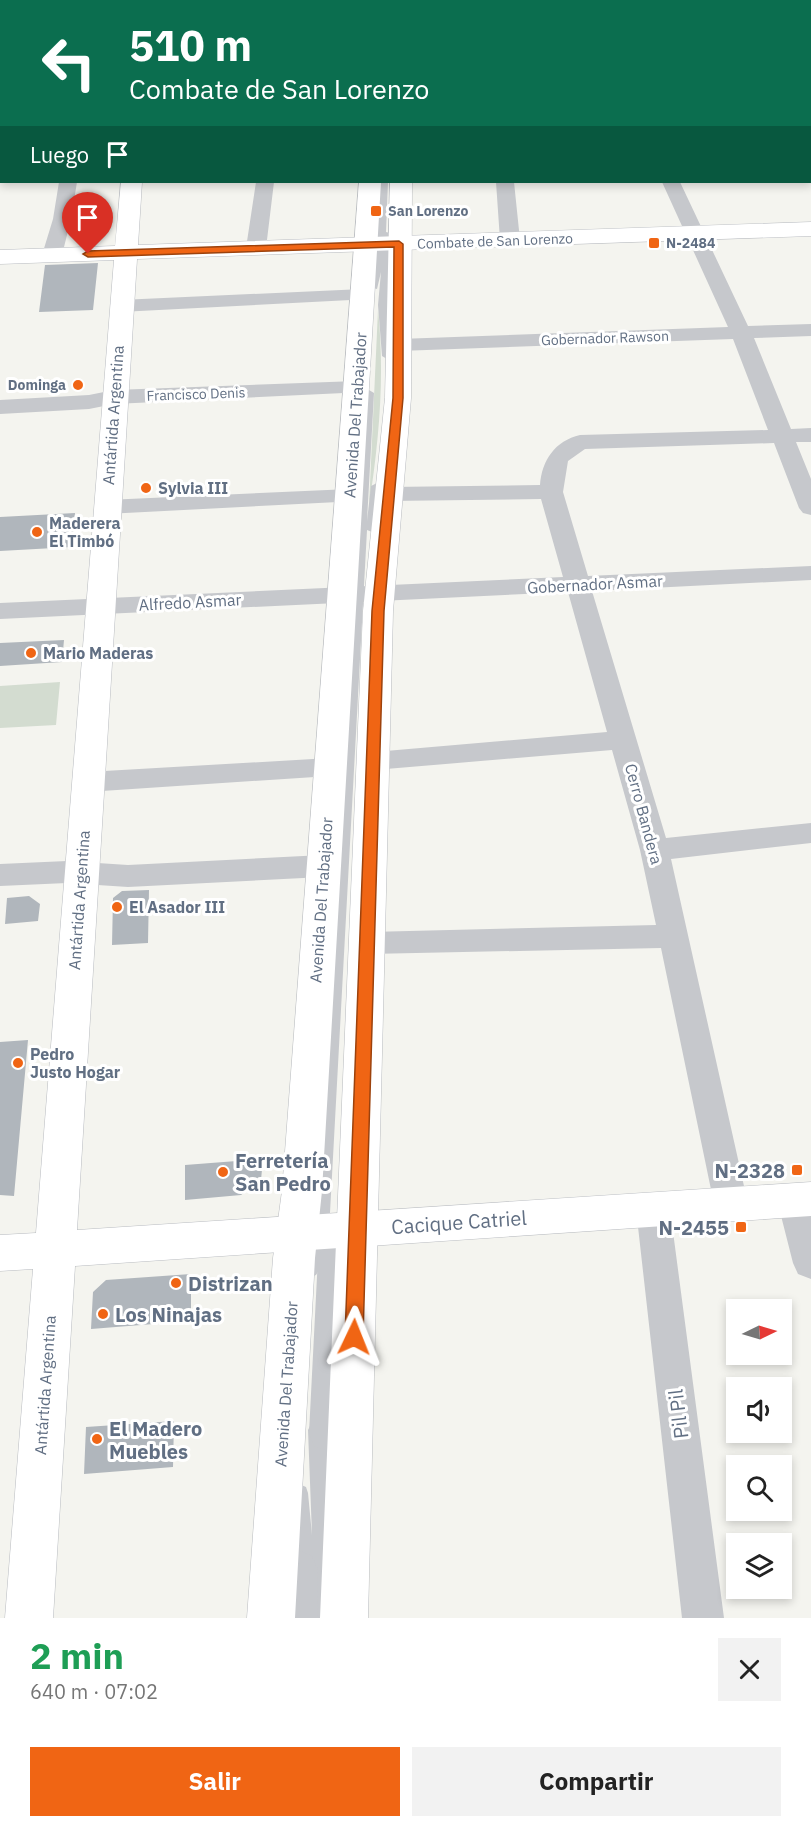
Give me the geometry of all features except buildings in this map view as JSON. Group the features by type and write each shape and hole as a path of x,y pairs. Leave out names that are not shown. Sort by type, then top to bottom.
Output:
{"main road":[{"name":"Antártida Argentina","path":"29,1618 130,183"},
{"name":"Avenida Del Trabajador","path":"345,1618 331,1228 323,866 330,767 362,595 389,494 398,398 397,330 383,244 386,183"},
{"name":"Avenida Del Trabajador","path":"271,1618 293,1265 331,1228 361,942 374,761 362,595 350,496 363,295 383,244 386,183"},
{"name":"Combate de San Lorenzo","path":"0,257 811,229"},
{"name":"Cacique Catriel","path":"0,1253 331,1228 803,1199"}],"street":[{"path":"52,255 64,210 68,183"},
{"path":"256,248 265,183"},
{"path":"505,183 510,240"},
{"path":"671,183 741,333 811,508"},
{"path":"120,306 363,295"},
{"name":"Gobernador Rawson","path":"397,330 741,333 811,330"},
{"name":"Francisco Denis","path":"0,407 89,402 114,397 357,387"},
{"path":"783,436 811,435"},
{"name":"Cerro Bandera","path":"731,1204 655,850 551,492 552,472 562,452 580,442 783,436"},
{"path":"389,494 551,492"},
{"path":"106,507 350,496"},
{"name":"Gobernador Asmar","path":"362,595 811,573"},
{"name":"Alfredo Asmar","path":"0,611 362,595"},
{"path":"374,761 623,740"},
{"path":"87,782 330,767"},
{"path":"655,850 811,833"},
{"path":"0,875 81,873 128,876 323,866"},
{"path":"361,942 674,936"},
{"path":"803,1199 811,1263"},
{"name":"Pil Pil","path":"653,1209 703,1618"},
{"path":"281,1618 284,1569 298,1570 296,1618"}],"lane":[{"path":"320,1618 322,1550 316,1456 322,1324 331,1228 362,595 374,281 383,244"},
{"path":"361,942 362,595"},
{"path":"303,1618 305,1553 297,1452 309,1270 331,1228"}],"shaded area":[{"path":"378,310 381,360 380,408 369,506"},
{"path":"60,682 56,725 0,728 0,686"}],"place":[{"name":"San Lorenzo","path":"376,211"},
{"name":"N-2484","path":"654,243"},
{"name":"Dominga","path":"78,385"},
{"name":"Sylvia III","path":"146,488"},
{"name":"Maderera El Timbó","path":"37,532"},
{"name":"Mario Maderas","path":"31,653"},
{"name":"El Asador III","path":"117,907"},
{"name":"Pedro Justo Hogar","path":"18,1063"},
{"name":"N-2328","path":"797,1170"},
{"name":"Ferretería San Pedro","path":"223,1172"},
{"name":"N-2455","path":"741,1227"},
{"name":"Distrizan","path":"176,1283"},
{"name":"Los Ninajas","path":"103,1314"},
{"name":"El Madero Muebles","path":"97,1439"}],"route":[{"path":"88,254 399,244 398,398 378,611 369,943 354,1337"}]}
